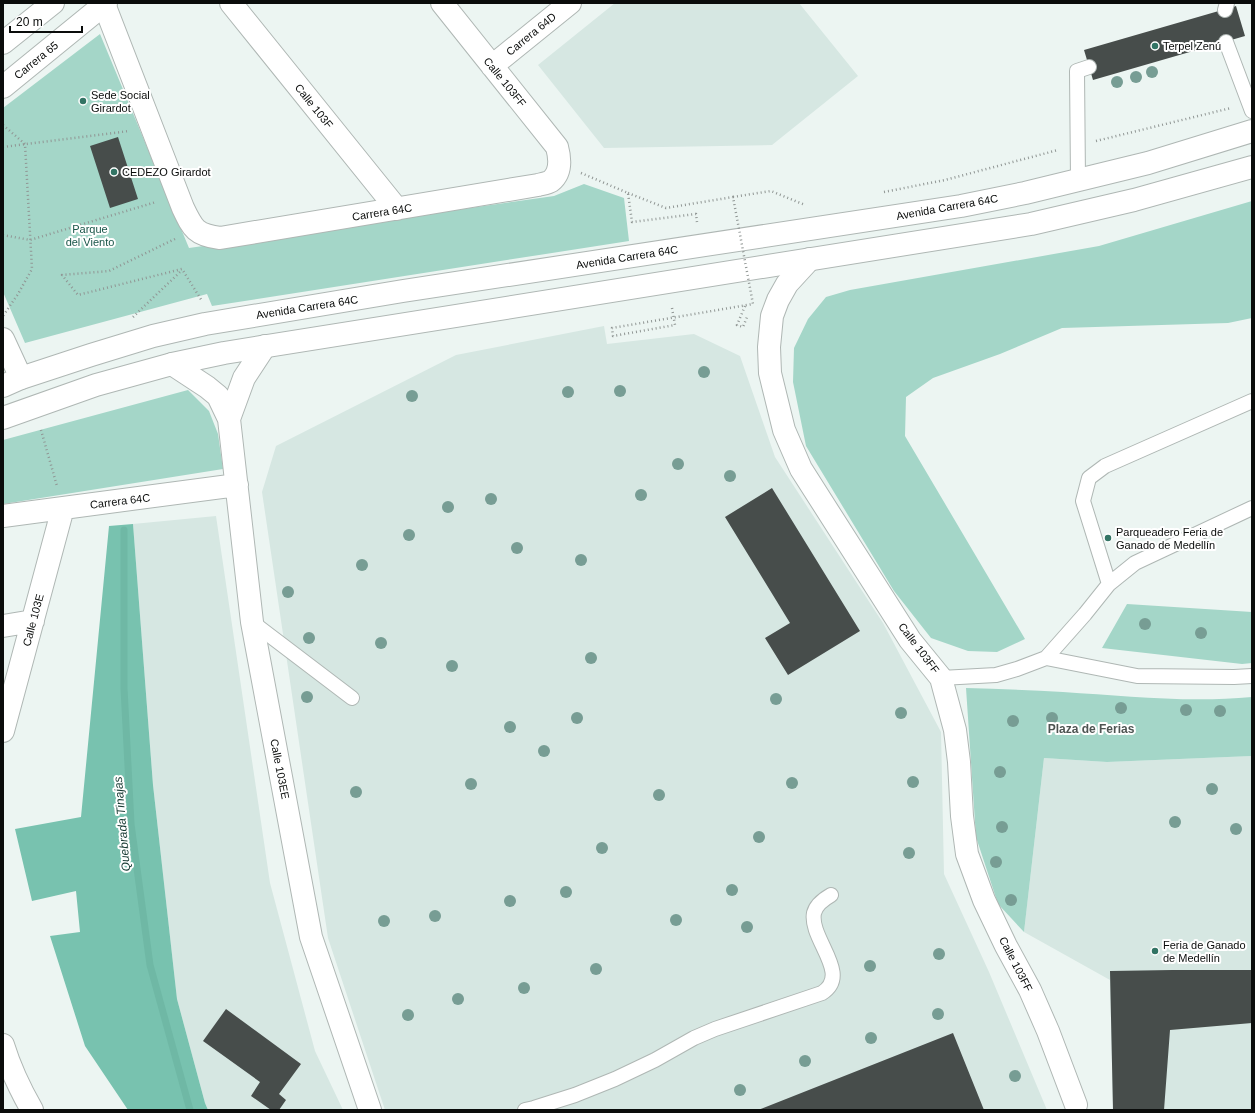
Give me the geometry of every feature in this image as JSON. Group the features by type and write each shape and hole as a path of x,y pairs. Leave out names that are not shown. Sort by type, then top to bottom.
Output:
{"street":[{"path":"3,43 53,3"},
{"name":"Calle 103F","path":"231,3 397,209"},
{"name":"Calle 103FF","path":"442,3 557,147 560,156 560,164"},
{"name":"Carrera 64D","path":"492,66 570,3"},
{"path":"105,4 178,195 186,214 195,229"},
{"name":"Carrera 65","path":"3,87 105,4"},
{"name":"Avenida Carrera 64C","path":"12,382 91,355 154,336 212,323 395,292 961,206 1148,163 1252,131"},
{"name":"Carrera 64C","path":"195,229 206,236 220,238 538,186 550,181 556,174 560,164"},
{"path":"3,418 96,385 172,364 265,346 369,331 1031,224 1134,200 1252,167"},
{"name":"Calle 103FF","path":"810,259 787,284 778,300 772,316 769,347 770,373 784,430 801,469 910,640 941,678 955,730 959,762 962,816 967,854 984,900 1006,946 1030,990 1048,1031 1076,1105"},
{"path":"3,339 12,382"},
{"name":"Calle 103EE","path":"229,419 244,378 265,346"},
{"name":"Calle 103EE","path":"172,364 207,386 218,396 229,419 252,622 311,936 370,1110"},
{"name":"Carrera 64C","path":"3,516 237,485"},
{"name":"Calle 103E","path":"3,731 63,508"},
{"path":"3,626 33,621"},
{"path":"5,1057 32,1110"}],"lane":[{"path":"1226,42 1250,107"},
{"path":"1078,180 1077,70 1089,67"},
{"path":"1109,584 1083,501 1089,478 1106,466 1252,401"},
{"path":"941,678 996,675 1046,658 1109,584 1135,563 1252,508"},
{"path":"252,622 352,698"},
{"path":"1046,658 1137,676 1252,676"},
{"path":"525,1110 575,1095 615,1079 655,1060 694,1038 715,1029 827,990 831,985 834,972 817,931 814,912 819,904 831,895"}],"path":[{"path":"877,194 945,180 1078,145 1222,111 1250,107"},
{"path":"3,125 25,144 32,269 18,294 3,316"},
{"path":"3,147 152,128"},
{"path":"560,164 666,208 771,190 810,207 805,208"},
{"path":"628,193 632,222 696,214 698,224"},
{"path":"3,235 30,240 178,195"},
{"path":"672,308 675,325 613,336 612,328 753,304 733,197"},
{"path":"729,219 745,217"},
{"path":"182,269 78,295 62,275 109,271 195,229"},
{"path":"182,269 203,303"},
{"path":"128,322 182,269"},
{"path":"743,327 737,325 745,306"},
{"path":"34,406 63,508"}],"shaded area":[{"path":"615,3 799,3 858,76 772,145 604,148 538,65"},
{"path":"604,326 607,344 694,334 740,356 775,457 883,623 941,732 944,874 989,972 1047,1110 385,1110 328,938 262,492 276,446 456,355"},
{"path":"216,516 270,883 315,1051 343,1110 208,1110 177,999 153,785 133,524"},
{"name":"Feria de Ganado de Medellín","path":"1252,756 1252,1110 1112,1110 1110,980 1024,932 1044,758 1107,762"}],"green space":[{"name":"Parque del Viento","path":"100,34 189,248 554,196 584,184 624,198 629,241 212,306 207,294 25,343 3,292 3,108"},
{"path":"1252,201 1252,318 1228,323 1062,328 1000,354 933,378 906,397 905,436 1025,639 997,652 968,651 931,638 894,591 806,446 793,382 794,348 808,319 826,297 850,290 1099,246"},
{"path":"188,390 209,411 218,434 223,469 3,504 3,440"},
{"path":"133,524 153,785 177,999 208,1110 128,1110 85,1046 50,936 80,932 76,891 32,901 15,829 81,817 109,526"},
{"path":"1127,604 1252,612 1252,663 1242,664 1102,648"},
{"path":"966,688 1051,691 1181,699 1228,699 1252,697 1252,756 1107,762 1044,758 1024,932 998,904 976,837"}],"building":[{"name":"Terpel Zenú","path":"1236,6 1245,36 1093,80 1084,50"},
{"name":"CEDEZO Girardot","path":"118,137 138,199 110,208 90,146"},
{"path":"772,488 860,631 788,675 765,638 790,623 725,517"},
{"path":"1252,970 1252,1023 1170,1030 1164,1110 1113,1110 1110,971"},
{"path":"226,1009 301,1064 279,1094 286,1100 279,1110 271,1110 251,1096 260,1082 203,1041"},
{"path":"953,1033 984,1110 758,1110"}],"waterway":[{"name":"Quebrada Tinajas","path":"124,530 124,688 131,824 150,965 190,1110"}],"place":[{"name":"Terpel Zenú","path":"1155,46"},
{"name":"Sede Social Girardot","path":"83,101"},
{"name":"CEDEZO Girardot","path":"114,172"},
{"name":"Parqueadero Feria de Ganado de Medellín","path":"1108,538"},
{"name":"Feria de Ganado de Medellín","path":"1155,951"}],"district":[{"name":"Plaza de Ferias","path":"1091,729"}]}
